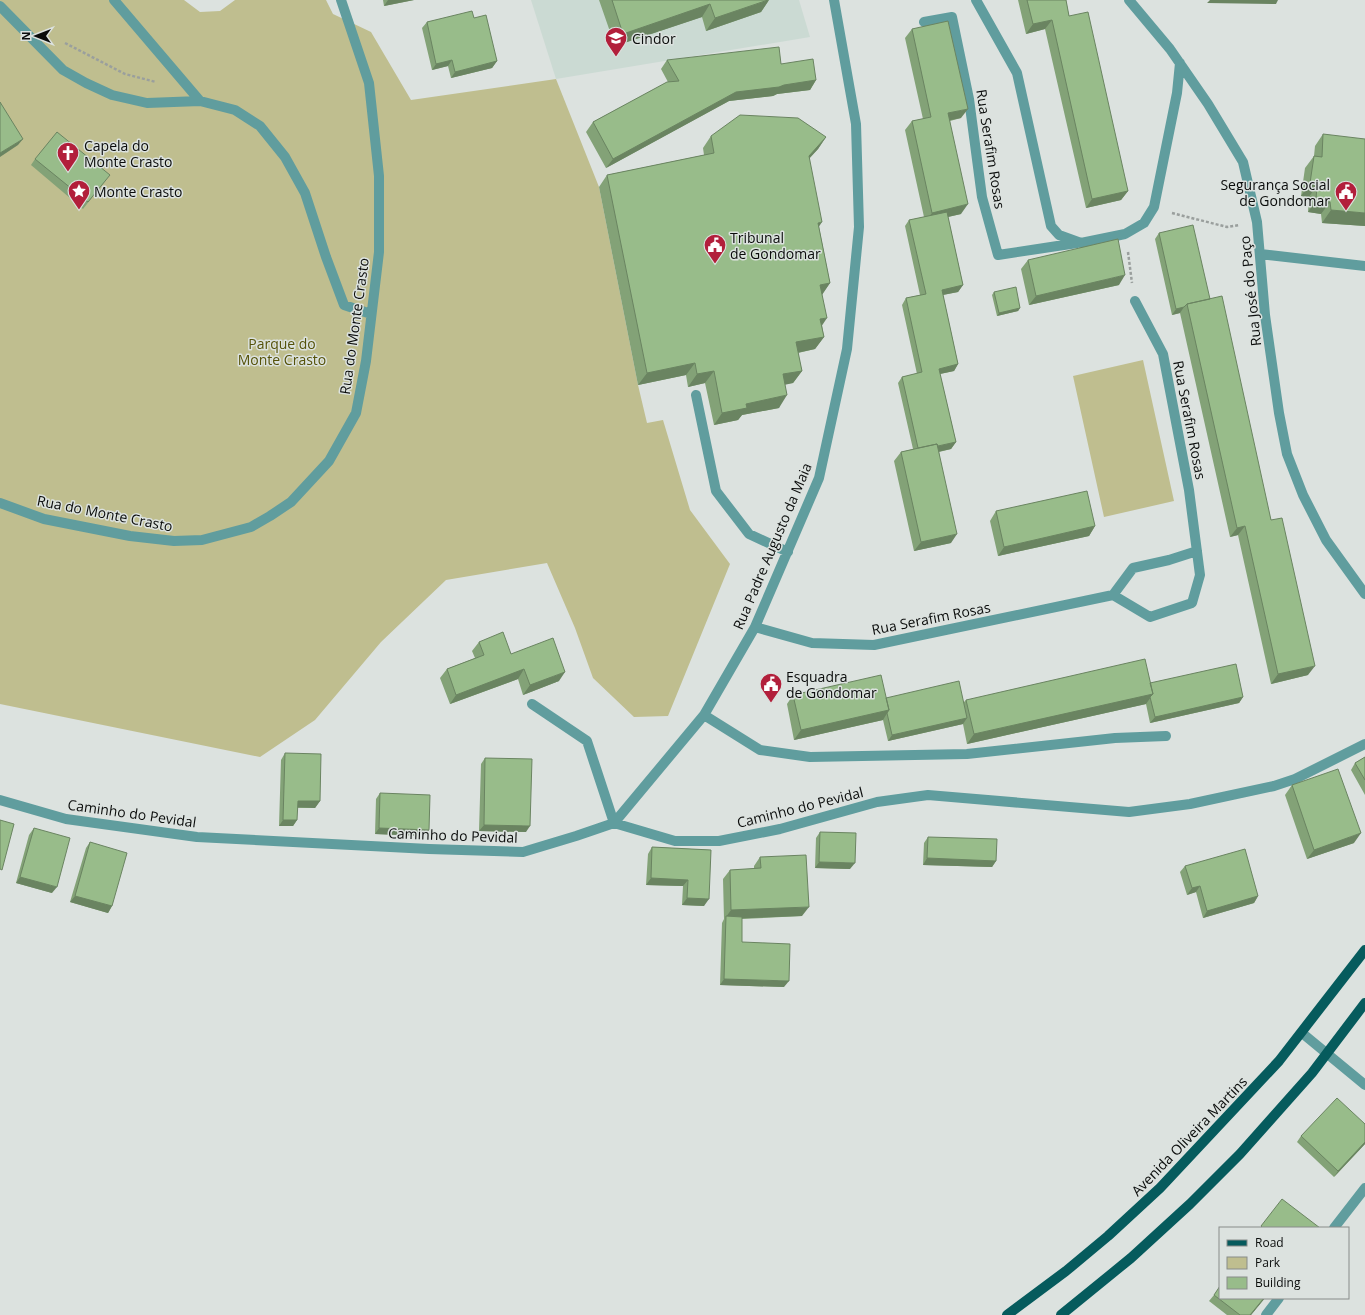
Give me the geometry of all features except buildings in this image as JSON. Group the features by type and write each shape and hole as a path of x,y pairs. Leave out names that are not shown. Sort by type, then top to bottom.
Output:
{"main road":[{"name":"Avenida Oliveira Martins","path":"1009,1314 1066,1271 1108,1236 1160,1188 1280,1062 1365,950"},
{"path":"1061,1315 1131,1258 1190,1204 1240,1154 1312,1073 1365,1003"}],"street":[{"path":"114,0 200,101"},
{"name":"Rua do Monte Crasto","path":"0,503 44,519 130,536 174,541 202,540 251,527 291,502 329,461 356,413 366,362 379,252 379,176 369,83 341,0"},
{"name":"Rua Padre Augusto da Maia","path":"614,823 704,715 755,627 821,471 847,349 859,227 856,124 834,0"},
{"name":"Rua Serafim Rosas","path":"976,0 1016,73 1052,226 1059,236 1081,243"},
{"name":"Rua José do Paço","path":"1128,0 1170,49 1208,104 1243,162 1257,222 1265,315 1279,413 1287,454 1303,495 1326,540 1365,594"},
{"path":"0,6 63,70 112,95 147,103 200,101 235,110 260,126 286,157 305,193 326,258 344,305 371,314"},
{"name":"Rua Serafim Rosas","path":"924,22 952,17 969,99 982,196 998,256 1081,243 1125,234 1144,223 1154,207 1177,93 1180,64"},
{"path":"1260,254 1365,266"},
{"name":"Rua Serafim Rosas","path":"755,627 812,643 874,645 1113,596 1150,617 1192,603 1200,576 1189,490 1163,354 1135,301"},
{"path":"696,395 716,491 749,534 788,552"},
{"path":"1113,596 1133,568 1169,560 1197,551"},
{"path":"532,704 587,741 614,823"},
{"path":"704,715 760,750 810,757 967,754 1115,738 1166,736"},
{"name":"Caminho do Pevidal","path":"0,800 66,819 197,837 429,849 523,852 614,823 675,841 719,841 780,830 877,802 928,795 1128,812 1190,804 1274,786 1295,779 1365,744"},
{"path":"1302,1033 1365,1085"},
{"path":"1335,1227 1365,1188"},
{"path":"1266,1315 1279,1299"}],"path":[{"path":"45,51 57,39 125,74 166,86 178,75"},
{"path":"1154,207 1177,215 1227,227 1257,222"},
{"path":"1125,234 1135,301"}],"shaded area":[{"name":"Cindor","path":"531,0 799,0 810,37 556,79"}],"green space":[{"name":"Parque do Monte Crasto","path":"0,0 184,0 200,12 220,11 235,0 326,0 333,14 371,32 411,100 556,79 599,187 638,385 647,423 663,420 690,510 730,564 668,716 634,717 593,678 575,628 547,563 446,580 381,642 315,720 260,757 0,704"},
{"path":"1143,360 1174,501 1104,517 1073,376"}],"place":[{"name":"Cindor","path":"616,58"},
{"name":"Capela do Monte Crasto","path":"68,172"},
{"name":"Monte Crasto","path":"79,210"},
{"name":"Segurança Social de Gondomar","path":"1346,212"},
{"name":"Tribunal de Gondomar","path":"715,264"},
{"name":"Esquadra de Gondomar","path":"771,704"}]}
